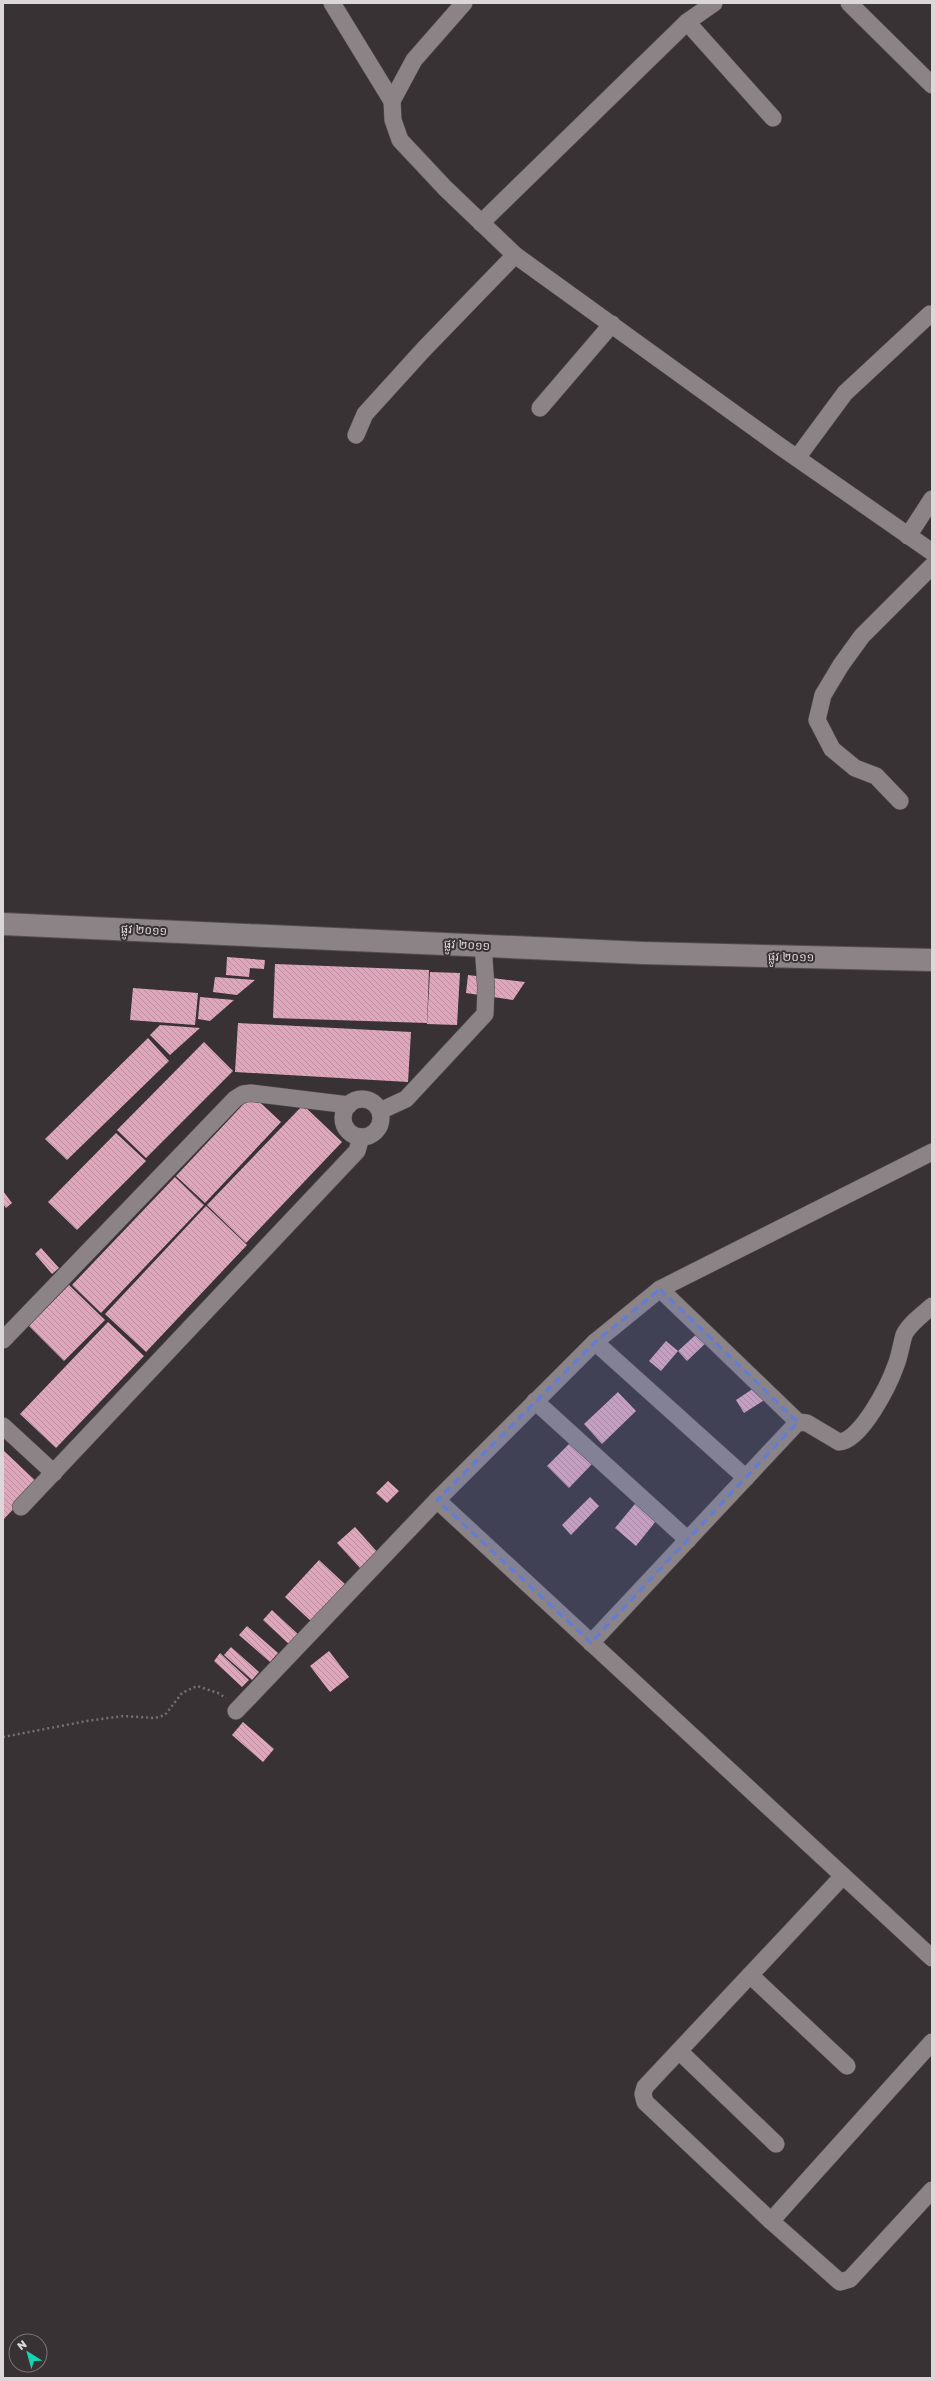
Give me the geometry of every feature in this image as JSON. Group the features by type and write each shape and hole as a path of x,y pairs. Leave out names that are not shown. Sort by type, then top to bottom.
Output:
{"main road":[{"name":"ផ្លូវ ២០១១","path":"3,924 483,945 643,954 932,960"}],"street":[{"path":"332,3 392,101"},
{"path":"464,3 414,60 392,101 392,120 400,140 481,223 515,255 797,458 932,552"},
{"path":"481,223 687,22 714,3"},
{"path":"849,3 932,85"},
{"path":"687,22 773,118"},
{"path":"356,435 365,414 424,349 515,255"},
{"path":"797,458 845,393 930,314"},
{"path":"540,408 612,324"},
{"path":"908,536 932,499"},
{"path":"900,801 876,776 855,768 832,749 817,720 823,695 841,665 862,636 932,566"},
{"path":"380,1111 406,1099 485,1014 486,987 483,945"},
{"path":"3,1340 235,1099 243,1094 251,1093 349,1105"},
{"path":"366,1100 377,1106 380,1111 381,1117 378,1129 373,1134 361,1137 350,1133 343,1122 343,1116 349,1105 354,1101 366,1100"},
{"path":"21,1507 357,1151 361,1137"},
{"path":"238,1709 436,1500 535,1401 595,1342 660,1289 932,1152"},
{"path":"660,1289 798,1422 807,1423 839,1442 851,1438 874,1407 886,1387 902,1350 904,1335 932,1306"},
{"path":"595,1342 746,1478"},
{"path":"535,1401 688,1540"},
{"path":"591,1643 798,1422"},
{"path":"3,1426 54,1473"},
{"path":"436,1500 932,1958"},
{"path":"843,1876 645,2087 643,2094 645,2102 771,2221 840,2282 845,2282 932,2190"},
{"path":"750,1975 847,2066"},
{"path":"771,2221 932,2042"},
{"path":"679,2051 776,2144"}],"path":[{"path":"3,1737 123,1716 155,1718 165,1715 182,1693 197,1686 218,1692 238,1709"}],"highlighted area":[{"path":"660,1289 798,1422 591,1643 437,1500 595,1342"}],"building":[{"path":"227,957 265,960 264,969 250,968 249,977 226,975"},
{"path":"275,964 429,970 427,1023 273,1018"},
{"path":"430,972 460,973 457,1025 427,1024"},
{"path":"468,975 525,982 513,1000 466,993"},
{"path":"215,977 255,980 237,995 213,992"},
{"path":"133,988 198,993 195,1025 130,1020"},
{"path":"200,997 234,1000 210,1021 198,1019"},
{"path":"238,1023 411,1032 408,1082 235,1072"},
{"path":"160,1025 200,1028 170,1055 150,1035"},
{"path":"148,1038 169,1061 67,1160 45,1139"},
{"path":"204,1042 233,1071 146,1158 117,1130"},
{"path":"252,1095 281,1122 205,1203 176,1176"},
{"path":"303,1105 342,1142 246,1243 207,1205"},
{"path":"116,1133 146,1161 77,1230 48,1202"},
{"path":"175,1177 204,1205 101,1313 72,1285"},
{"path":"3,1191 12,1203 6,1208 3,1204"},
{"path":"206,1206 247,1245 146,1352 105,1314"},
{"path":"41,1248 59,1268 52,1274 35,1254"},
{"path":"69,1285 105,1320 64,1361 29,1326"},
{"path":"108,1322 144,1356 56,1448 20,1414"},
{"path":"700,1331 709,1340 687,1361 678,1351"},
{"path":"666,1341 678,1351 661,1371 649,1361"},
{"path":"757,1386 766,1399 744,1413 736,1400"},
{"path":"618,1392 636,1411 602,1444 584,1424"},
{"path":"571,1442 592,1464 569,1488 547,1466"},
{"path":"3,1450 38,1483 3,1520"},
{"path":"388,1481 399,1491 387,1503 376,1493"},
{"path":"590,1497 599,1506 571,1535 562,1525"},
{"path":"639,1499 660,1516 636,1546 615,1528"},
{"path":"355,1527 379,1554 361,1569 337,1543"},
{"path":"319,1560 347,1586 313,1623 285,1597"},
{"path":"272,1610 300,1636 291,1646 263,1620"},
{"path":"247,1626 278,1653 270,1662 239,1635"},
{"path":"231,1647 259,1672 252,1680 224,1655"},
{"path":"329,1651 349,1677 330,1692 310,1666"},
{"path":"220,1653 249,1680 242,1687 214,1661"},
{"path":"243,1722 274,1749 263,1762 232,1735"}]}
